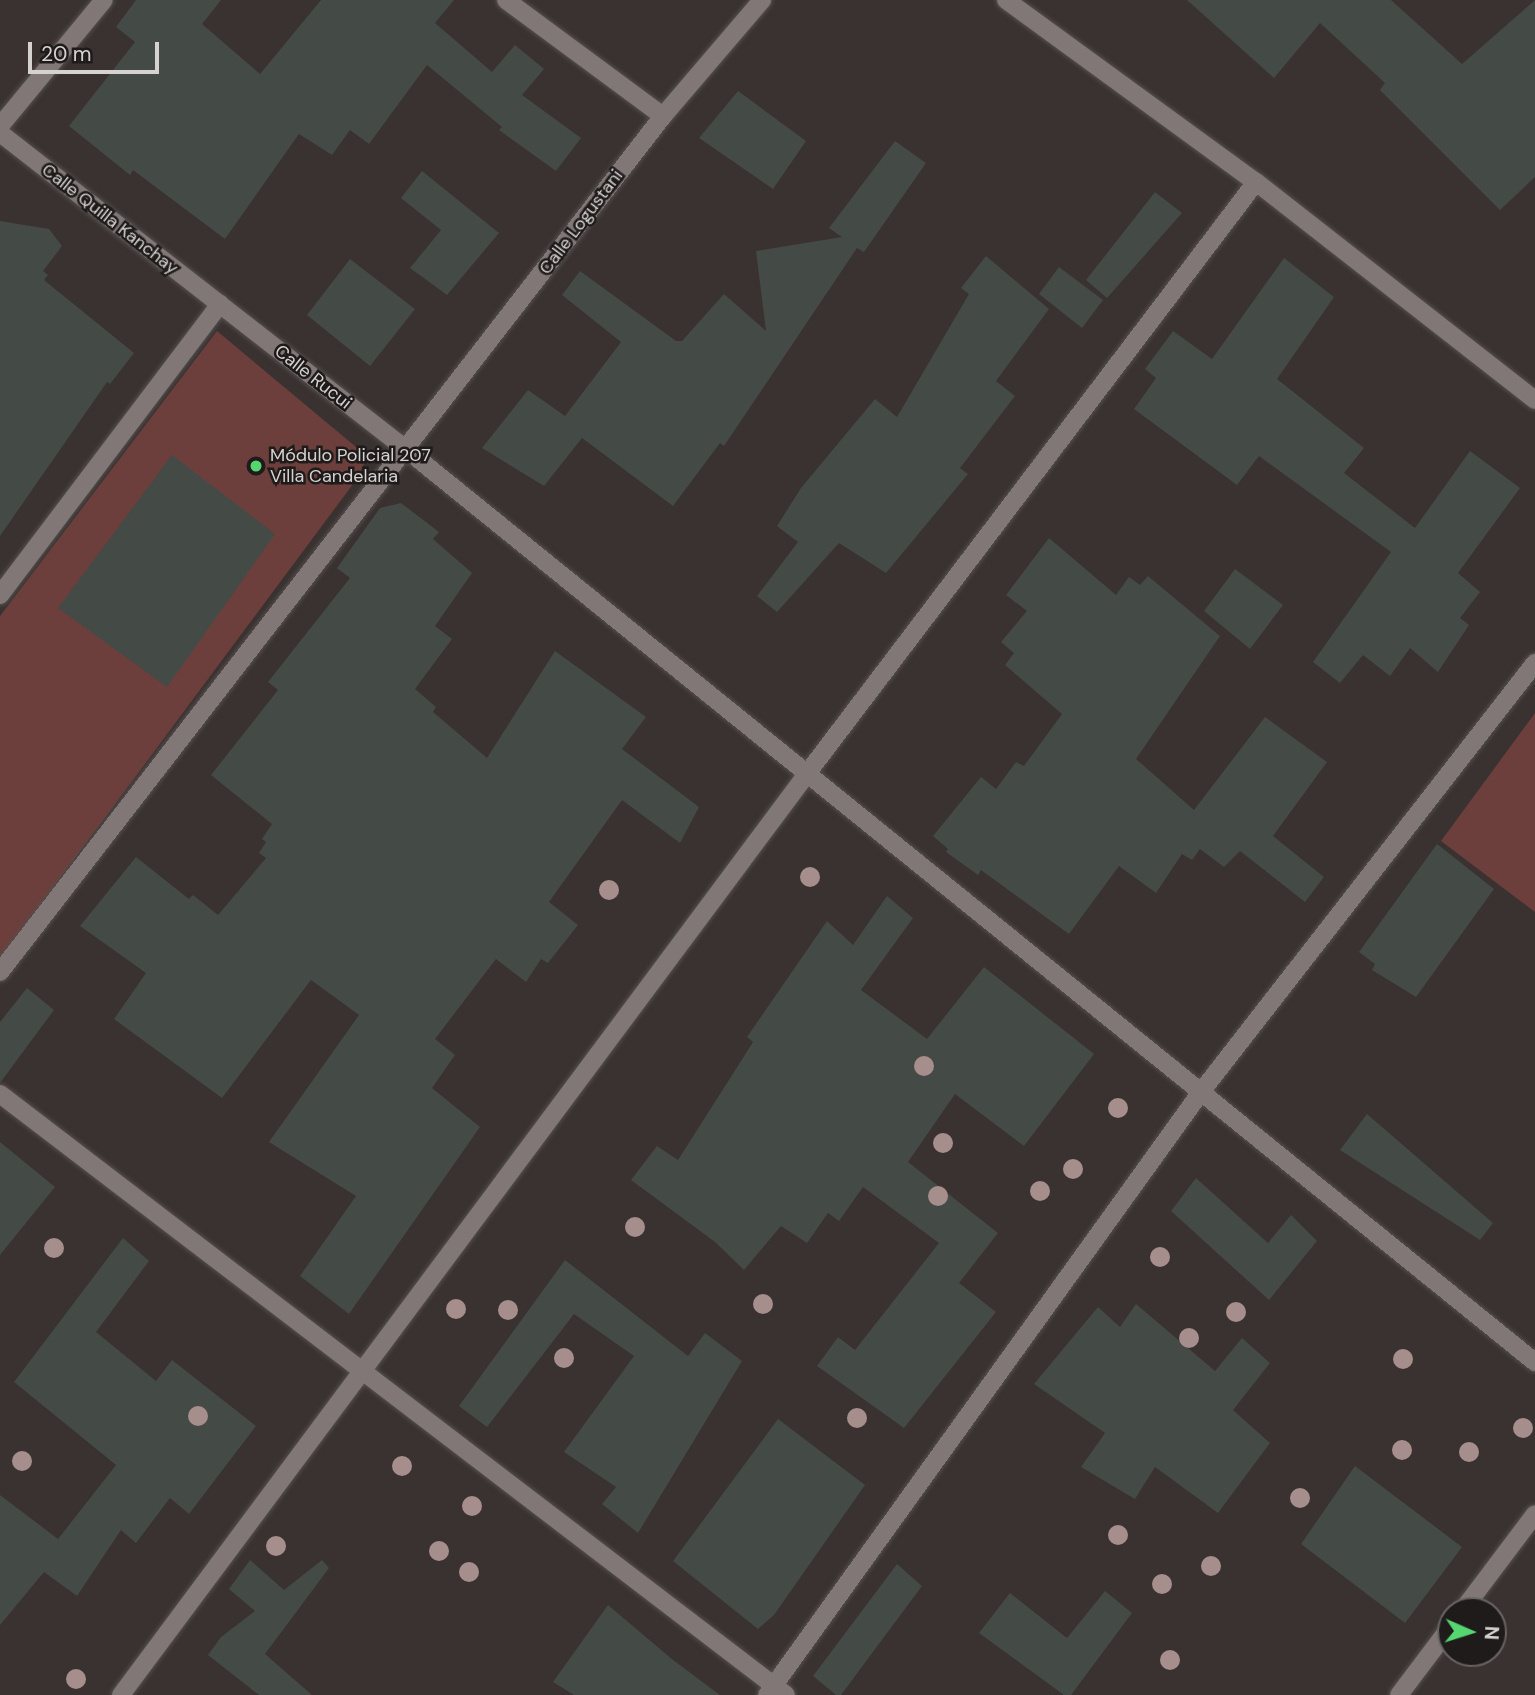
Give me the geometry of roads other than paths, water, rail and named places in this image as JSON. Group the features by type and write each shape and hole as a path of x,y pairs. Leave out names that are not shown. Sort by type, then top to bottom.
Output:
{"street":[{"path":"506,0 663,116"},
{"name":"Calle Logustani","path":"0,972 407,450 663,116 762,0"},
{"path":"1006,0 1256,182 1535,400"},
{"path":"0,126 98,2"},
{"name":"Calle Quilla Kanchay","path":"0,133 220,304"},
{"path":"121,1695 806,775 1256,182"},
{"path":"0,595 220,304"},
{"name":"Calle Rucui","path":"220,304 407,450 1535,1362"},
{"path":"0,1094 776,1692 1201,1092 1535,663"},
{"path":"1473,1597 1535,1514"},
{"path":"1399,1695 1437,1645"}],"place":[{"name":"Módulo Policial 207 Villa Candelaria","path":"256,466"}]}
